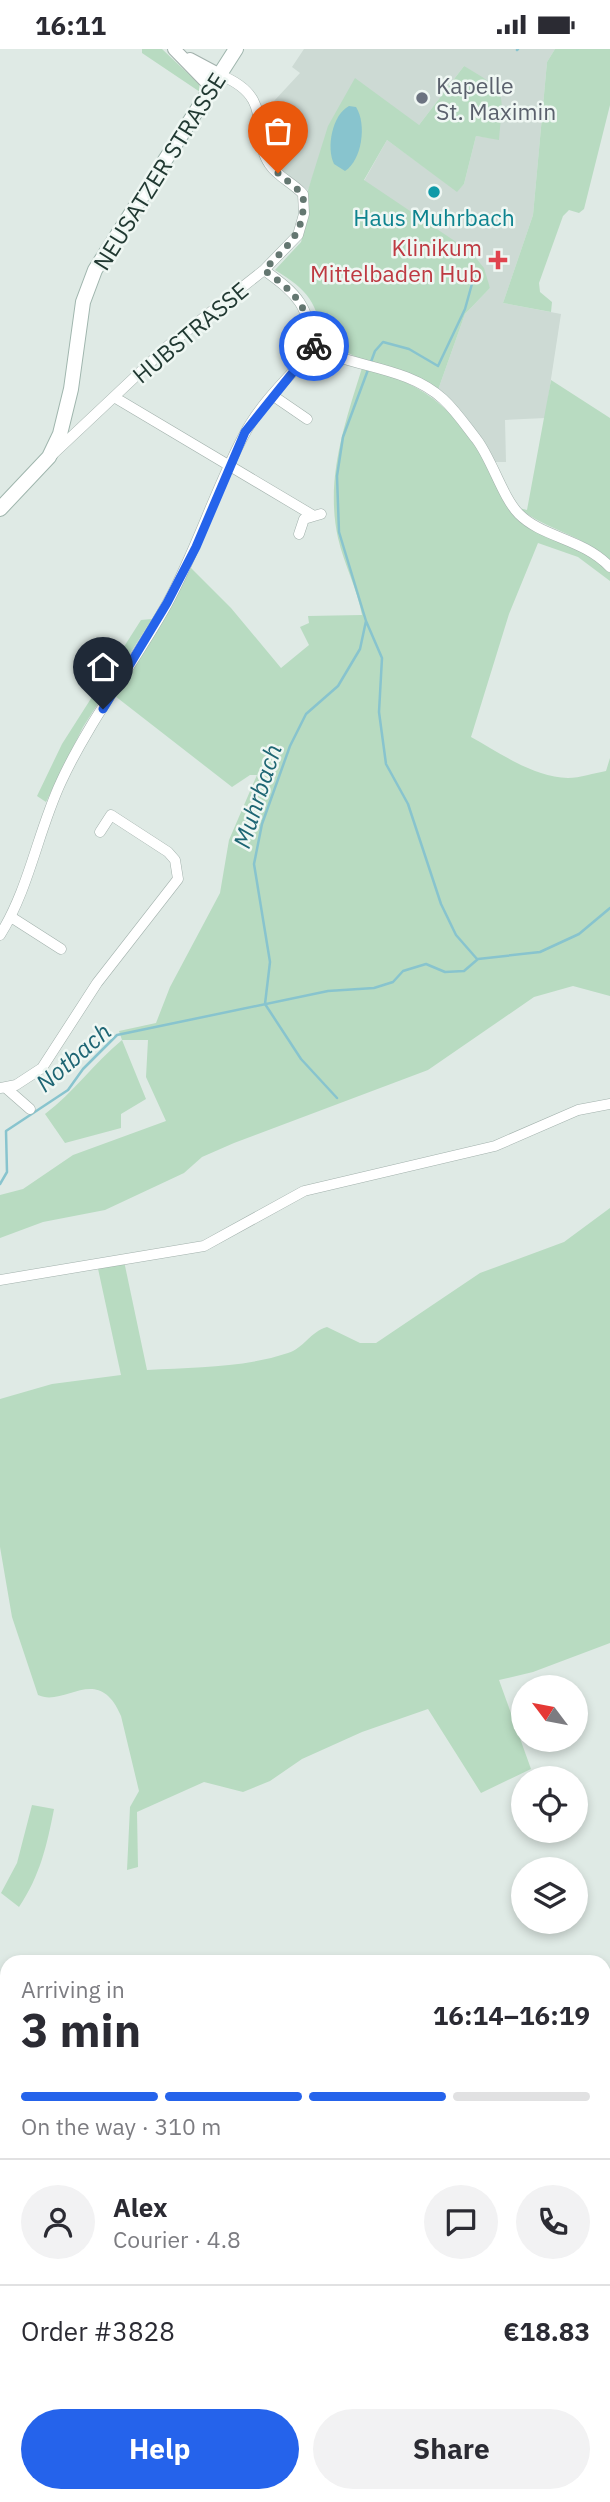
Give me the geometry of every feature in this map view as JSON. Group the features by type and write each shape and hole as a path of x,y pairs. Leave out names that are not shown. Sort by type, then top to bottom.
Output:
{"main road":[{"name":"NEUSATZER STRASSE","path":"48,457 67,412 79,321 94,270 236,49"},
{"name":"HUBSTRASSE","path":"0,509 48,457"}],"street":[{"name":"HUBSTRASSE","path":"48,457 169,345 264,270 298,235 304,214 303,194 269,164 264,150 260,115 253,100 220,75 177,52"},
{"name":"HUBSTRASSE","path":"177,52 212,88"},
{"path":"264,270 291,290 308,314 315,348"},
{"path":"315,348 341,361 400,375 442,398 483,448 510,502 532,523 592,550 610,567"},
{"path":"0,935 11,917 53,800 75,751 167,603 196,547 245,432 272,395 315,348"},
{"path":"272,395 307,419"},
{"path":"114,397 229,468 317,515 304,519 299,534"},
{"path":"30,1109 3,1088 42,1068 97,983 178,879 175,860 168,852 111,815 100,832"},
{"path":"11,917 61,949"},
{"path":"0,1280 204,1246 304,1191 495,1146 578,1110 610,1104"}],"shaded area":[{"name":"Klinikum Mittelbaden Hub","path":"304,49 555,49 547,62 533,215 503,303 561,314 545,418 505,420 506,462 494,462 438,390 465,314 490,288 470,252 364,181 387,140 457,191 464,184 476,136 499,139 464,66 419,125 317,165 308,190 275,167 266,154 264,118 274,101 300,73 292,67"}],"green space":[{"path":"142,49 162,49 199,84 200,92 142,53"},
{"path":"555,49 610,49 610,105 584,209 579,213 569,210 563,216 539,283 540,292 552,302 551,312 503,303 533,215 547,62"},
{"path":"464,66 496,88 502,101 502,111 499,140 476,136 464,184 457,192 387,140 364,180 471,252 484,268 490,288 465,314 438,390 364,361 323,340 318,316 309,298 296,284 275,270 301,242 309,215 308,190 328,126 355,78 419,125"},
{"path":"362,368 407,383 441,405 455,419 469,436 519,517 578,548 610,573 610,581 578,557 538,543 509,614 471,737 517,763 555,777 573,778 606,771 610,758 610,996 573,986 534,997 428,1070 234,1143 202,1157 184,1173 105,1210 43,1222 0,1238 0,1195 23,1189 73,1155 166,1121 146,1077 148,1040 122,1040 119,1031 156,1023 170,987 220,893 229,840 257,775 250,775 232,787 115,696 145,651 191,568 231,608 281,668 309,645 300,627 309,623 308,616 362,615 338,538 334,494 339,451"},
{"path":"551,380 610,418 610,562 590,545 519,508 527,510"},
{"path":"152,619 83,727 46,802 37,796 62,744 141,620"},
{"path":"122,1040 146,1099 121,1114 121,1128 65,1143 45,1114"},
{"path":"610,1208 610,1643 533,1672 511,1675 499,1680 511,1713 511,1752 525,1752 530,1766 511,1766 511,1779 481,1793 428,1709 362,1732 302,1759 270,1781 243,1792 204,1782 137,1812 138,1867 127,1870 130,1807 139,1791 121,1716 112,1700 102,1692 92,1689 59,1696 38,1695 12,1617 0,1547 0,1399 52,1384 121,1375 97,1264 124,1261 147,1370 236,1364 271,1358 298,1348 316,1332 327,1327 360,1343 376,1343 480,1273 564,1242"},
{"path":"32,1805 54,1809 42,1860 19,1907 1,1893 17,1863"}],"water":[{"path":"349,106 356,107 362,132 359,150 351,166 345,171 334,164 331,141 338,117"}],"waterway":[{"name":"Muhrbach","path":"265,1004 270,962 254,864 262,824 290,746 306,714 338,686 360,649 366,621 339,532 337,476 343,437 375,351 383,342 409,349 438,366 465,309 475,273"},
{"name":"Muhrbach","path":"366,621 382,658 379,712 386,764 408,804 441,904 456,935 477,959"},
{"name":"Notbach","path":"0,1184 7,1172 6,1131 68,1090 83,1069 117,1035 328,991 374,988 393,982 403,971 426,964 445,972 464,971 478,959 540,952 579,934 610,908"},
{"path":"265,1004 301,1059 337,1098"}],"way so far":[{"path":"278,173 303,194 304,214 298,235 264,270 291,290 308,314 314,346"}],"place":[{"name":"Kapelle St. Maximin","path":"422,98"},
{"name":"Haus Muhrbach","path":"434,192"},
{"name":"Klinikum Mittelbaden Hub","path":"498,260"}],"route":[{"path":"103,709 144,645 196,547 245,432 314,346"}]}
